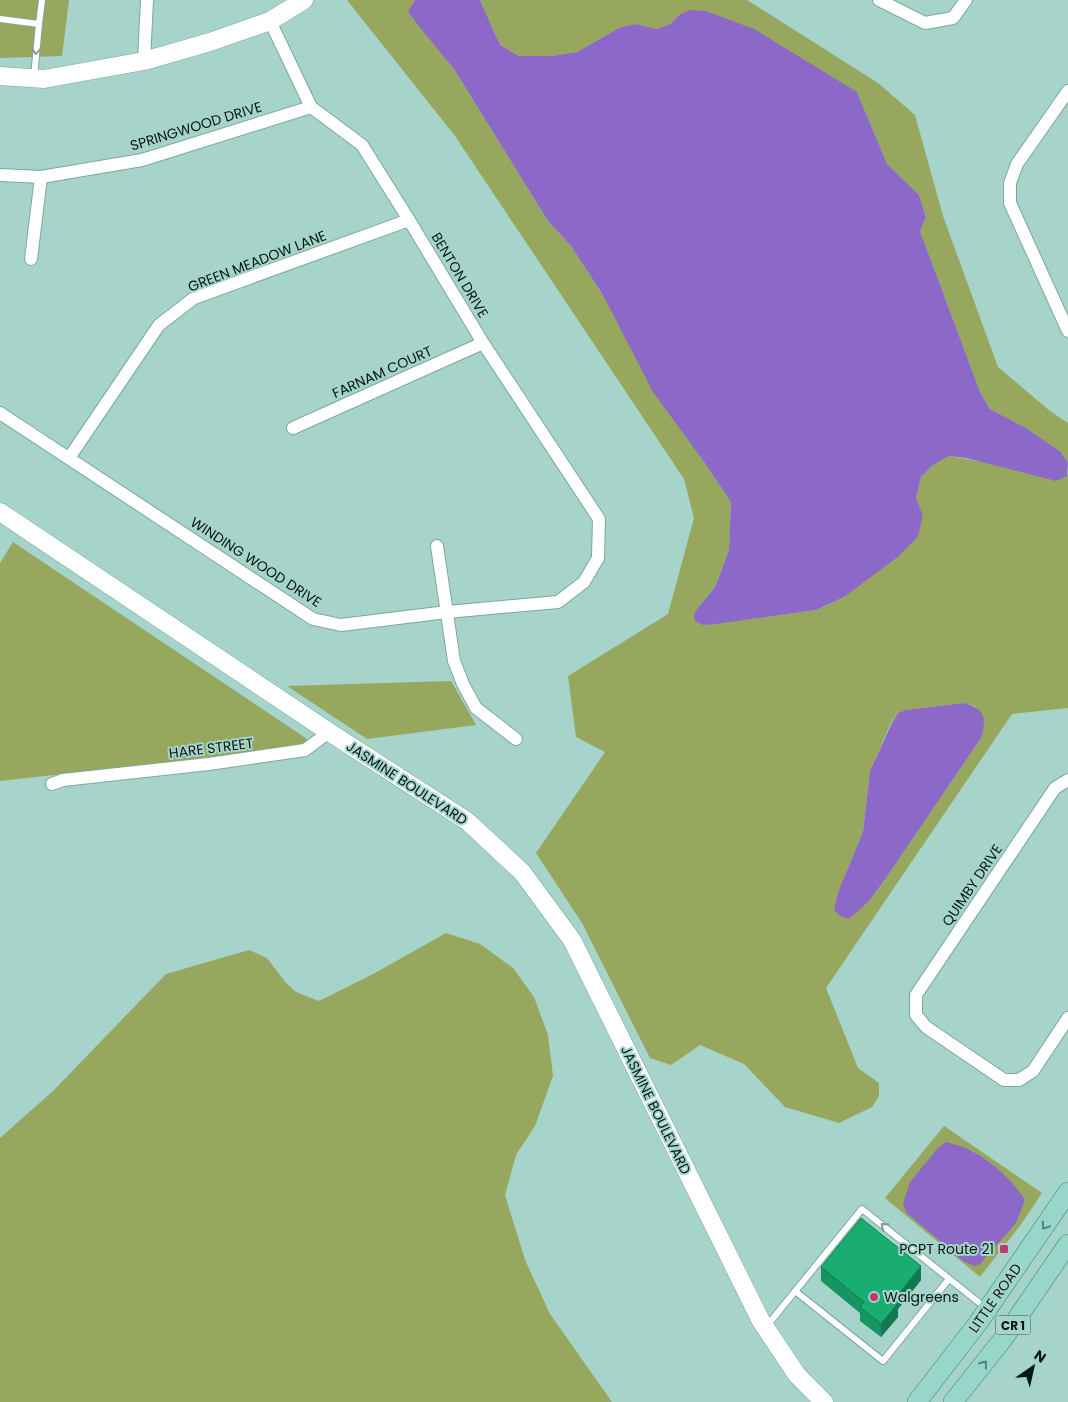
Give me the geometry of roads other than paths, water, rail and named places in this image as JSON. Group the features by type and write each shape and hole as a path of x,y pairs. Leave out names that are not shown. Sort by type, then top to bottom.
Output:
{"main road":[{"name":"LITTLE ROAD","path":"917,1402 988,1310 1068,1192"},
{"name":"CR 1","path":"953,1402 1003,1339 1068,1244"}],"street":[{"path":"144,61 147,0"},
{"path":"0,76 44,79 144,61 210,42 270,21 304,0"},
{"path":"879,0 924,23 953,18 966,0"},
{"name":"BENTON DRIVE","path":"270,21 311,107 362,145 410,220 483,343 599,519 598,558"},
{"path":"1067,327 1010,203 1010,183 1017,164 1068,91"},
{"name":"SPRINGWOOD DRIVE","path":"0,175 41,177 142,160 311,107"},
{"path":"31,259 41,177"},
{"name":"GREEN MEADOW LANE","path":"69,458 159,325 194,298 410,220"},
{"name":"FARNAM COURT","path":"293,428 483,343"},
{"name":"WINDING WOOD DRIVE","path":"0,413 312,619 341,625 447,612 558,602 584,582 598,558"},
{"name":"JASMINE BOULEVARD","path":"0,512 329,732 467,821 522,872 572,940 766,1328 797,1375 824,1402"},
{"path":"437,546 454,661 463,684 476,708 516,738"},
{"name":"HARE STREET","path":"52,784 63,780 209,764 306,750 329,732"},
{"name":"QUIMBY DRIVE","path":"1068,780 1055,788 916,995 916,1015 926,1028 1004,1080 1019,1080 1033,1071 1068,1018"}],"lane":[{"path":"34,78 42,0"},
{"path":"0,19 39,24"},
{"path":"766,1328 862,1209 988,1310"},
{"path":"854,1219 861,1225"},
{"path":"915,1262 930,1263"},
{"path":"795,1291 883,1361 949,1279"}],"place":[{"name":"PCPT Route 21","path":"1004,1249"},
{"name":"Walgreens","path":"874,1297"}]}
